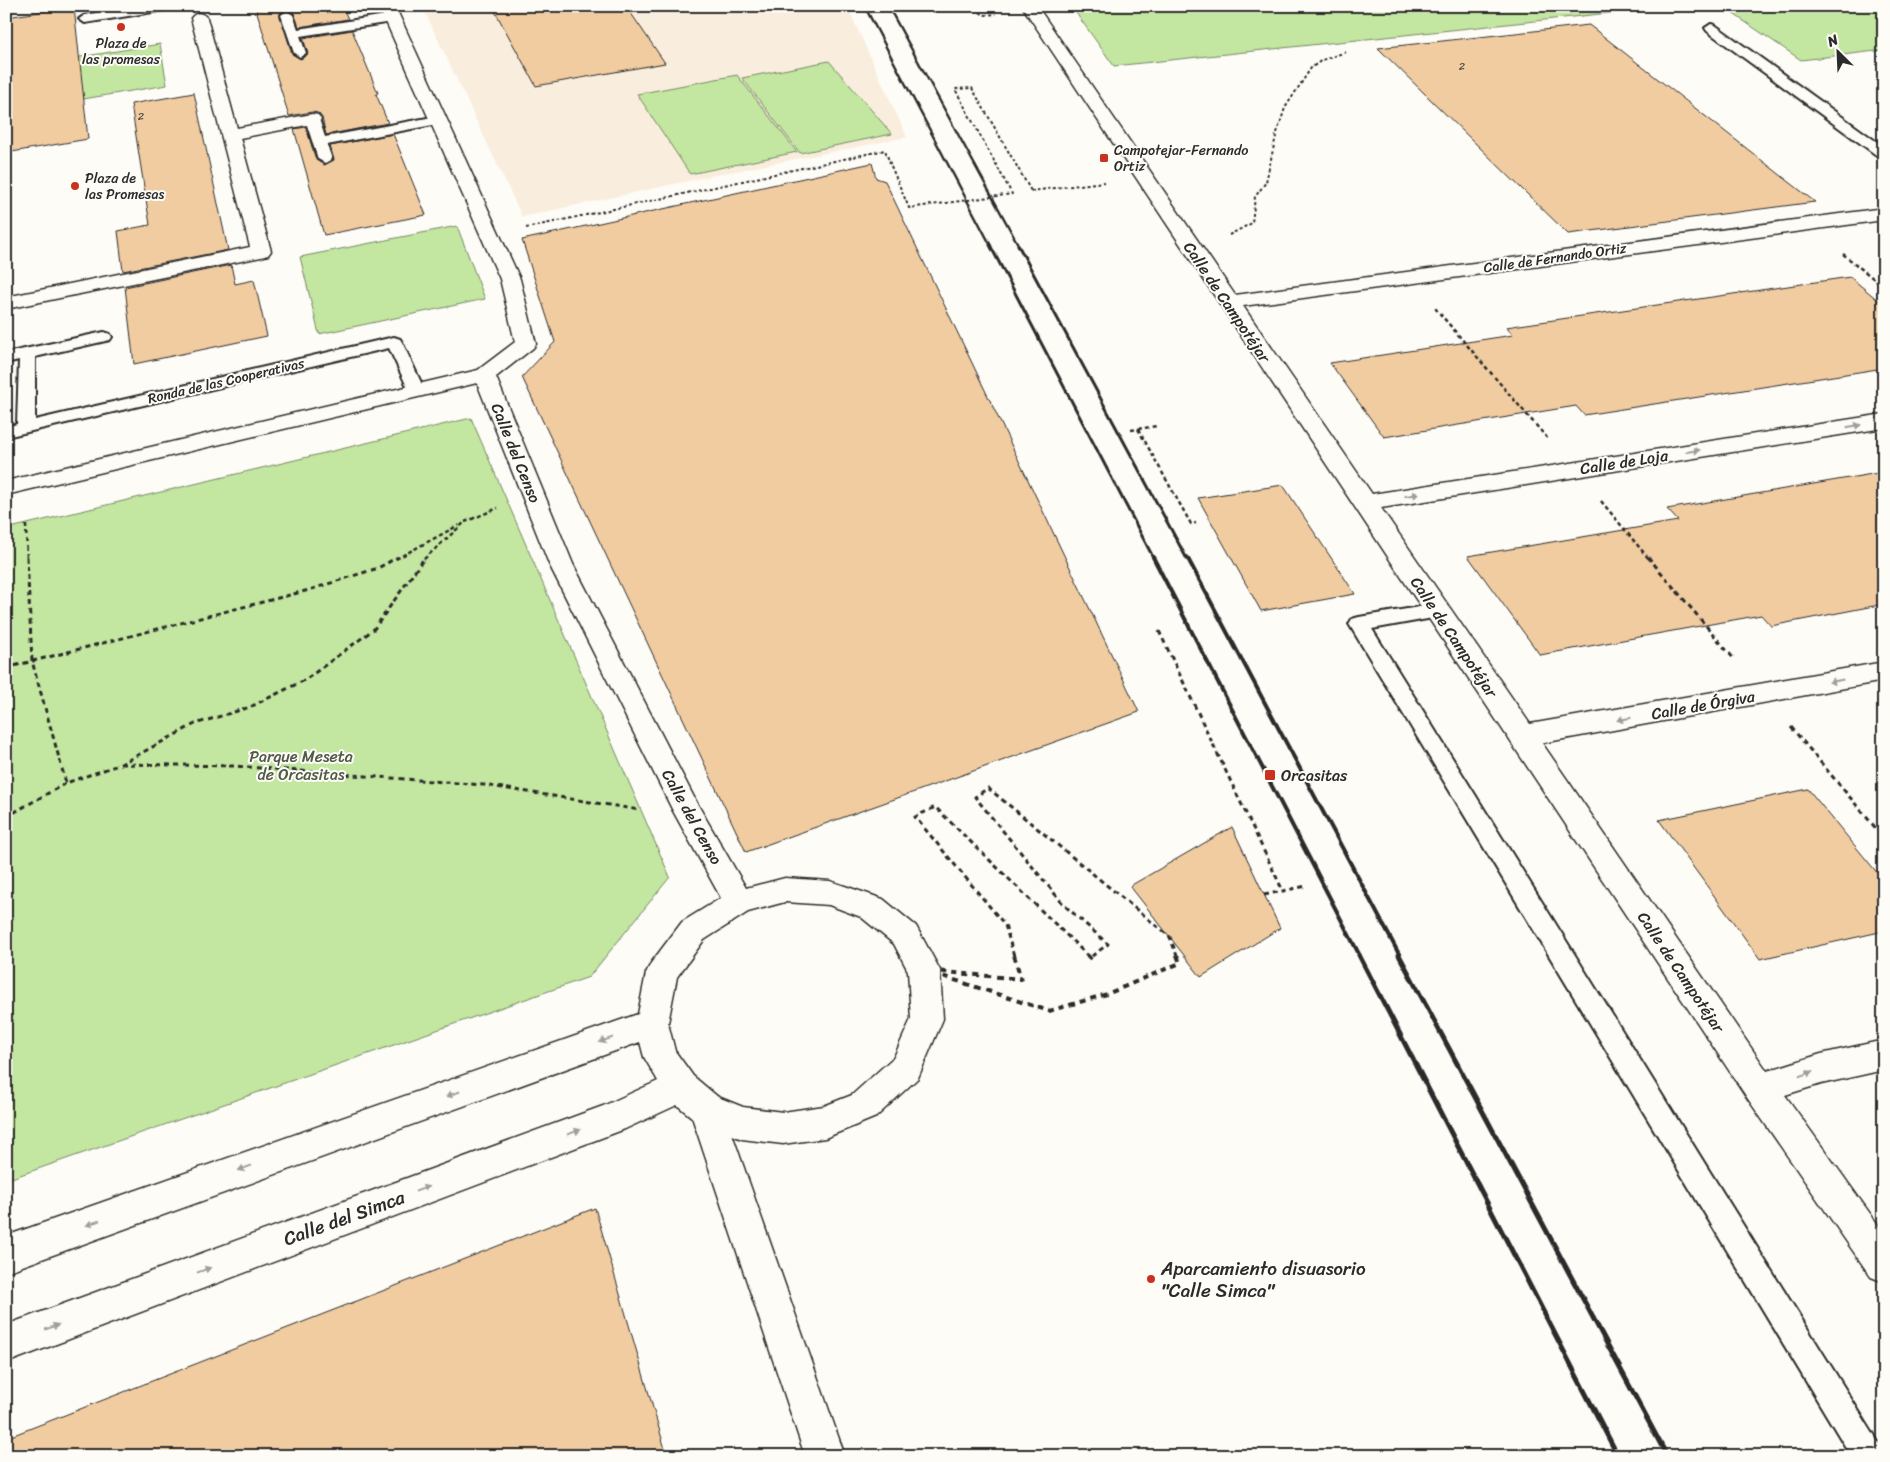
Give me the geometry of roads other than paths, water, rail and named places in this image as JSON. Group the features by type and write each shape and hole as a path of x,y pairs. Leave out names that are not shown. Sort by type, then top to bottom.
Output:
{"street":[{"name":"Calle de Campotéjar","path":"1029,6 1142,177 1760,1088 1884,1264"},
{"path":"6,488 485,375 526,344 510,279 489,236 390,12"},
{"path":"6,303 262,251 199,18"},
{"path":"231,134 312,119"},
{"name":"Calle de Fernando Ortiz","path":"1227,302 1884,214"},
{"name":"Calle del Censo","path":"485,375 560,564 687,811 739,902"},
{"name":"Calle de Loja","path":"1364,503 1884,421"},
{"name":"Calle de Órgiva","path":"1522,736 1884,671"},
{"path":"693,1098 742,1123 782,1128 825,1122 864,1106 906,1067 927,1019 924,970 905,934 872,908 830,893 785,890 739,902 693,930 662,973 652,1023 660,1057 693,1098 825,1456"},
{"path":"6,1254 652,1023"},
{"path":"1760,1088 1821,1069 1884,1055"},
{"name":"Calle del Simca","path":"6,1344 612,1118 693,1098"}],"lane":[{"path":"85,19 140,8 165,6"},
{"path":"293,33 390,12"},
{"path":"287,15 300,53"},
{"path":"1711,28 1884,154"},
{"path":"312,119 325,159"},
{"path":"319,142 438,120"},
{"path":"6,358 104,337"},
{"name":"Ronda de las Cooperativas","path":"6,432 394,342 417,391"},
{"path":"26,354 26,428"},
{"path":"1437,611 1359,624 1869,1456"}],"railway":[{"path":"888,6 1019,246"},
{"path":"866,9 991,246"},
{"path":"990,245 1154,559"},
{"path":"1018,245 1187,559"},
{"path":"1153,557 1360,956"},
{"path":"1187,557 1400,956"},
{"path":"1359,955 1618,1456"},
{"path":"1399,955 1667,1456"}],"place":[{"name":"Plaza de las promesas","path":"121,27"},
{"name":"Campotejar-Fernando Ortiz","path":"1104,158"},
{"name":"Plaza de las Promesas","path":"75,186"},
{"name":"Orcasitas","path":"1270,775"},
{"name":"Aparcamiento disuasorio \"Calle Simca\"","path":"1151,1279"}],"park label":[{"name":"Parque Meseta de Orcasitas","path":"301,765"}]}
